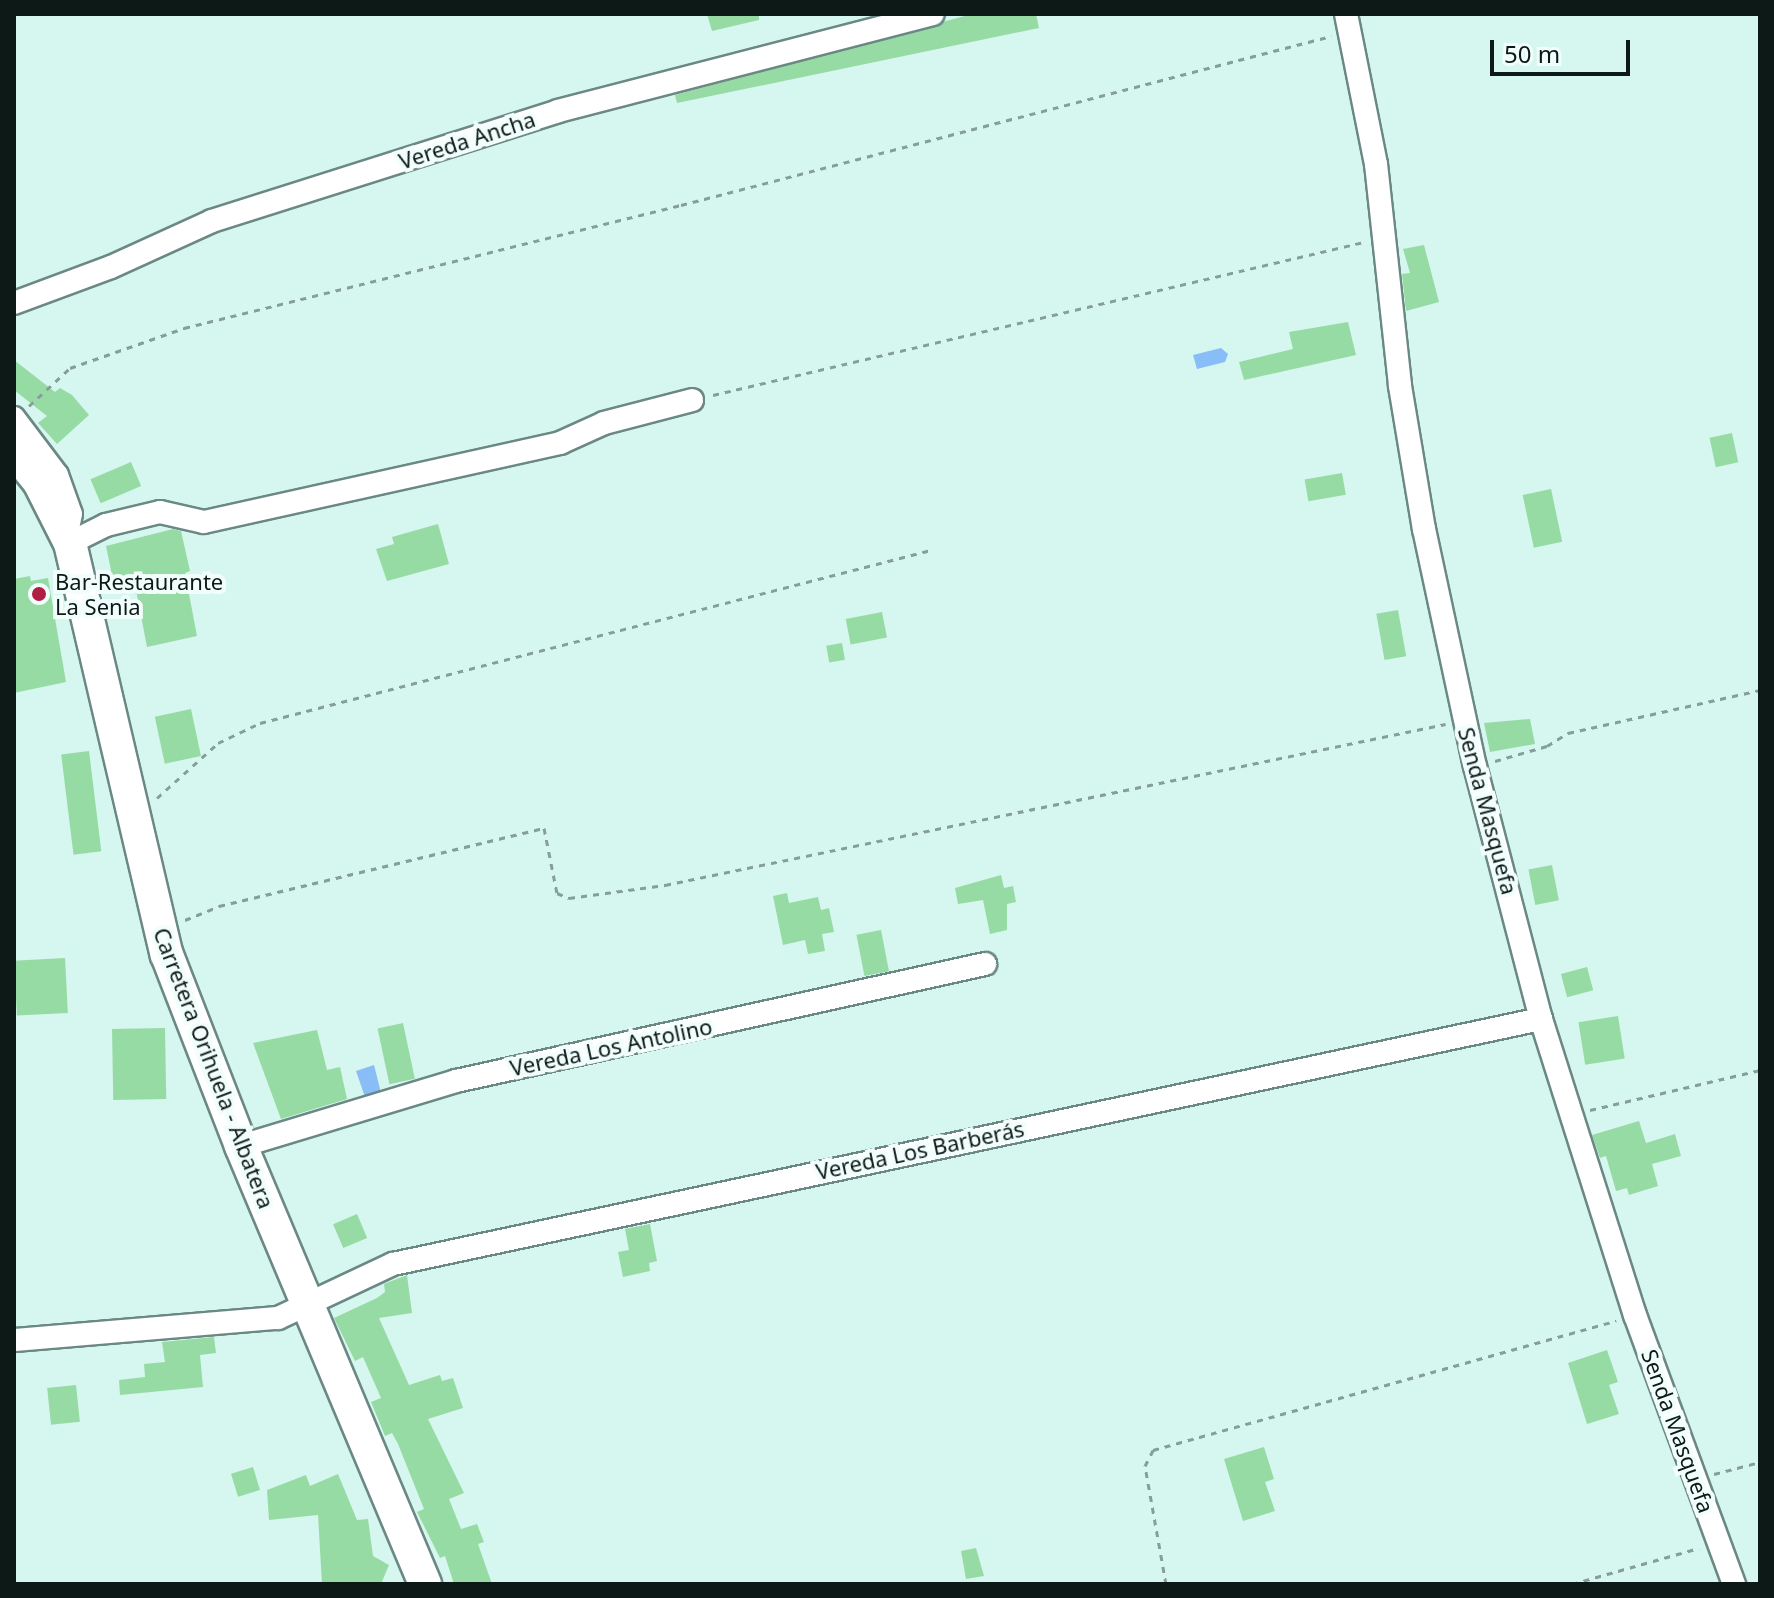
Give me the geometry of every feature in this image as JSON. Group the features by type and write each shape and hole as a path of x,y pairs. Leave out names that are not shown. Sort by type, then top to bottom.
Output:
{"main road":[{"name":"Carretera Orihuela - Albatera","path":"14,451 69,538 159,930 241,1146 425,1584"}],"street":[{"name":"Vereda Ancha","path":"14,303 111,267 212,221 558,111 933,14"},
{"name":"Senda Masquefa","path":"1346,23 1376,164 1383,237 1424,529 1475,766 1541,1019 1571,1115 1635,1315 1734,1584"},
{"path":"14,419 57,475 71,514 69,538 160,512 204,522 560,443 604,423 692,400"},
{"name":"Vereda Los Antolino","path":"241,1146 456,1081 985,964"},
{"name":"Vereda Los Barberás","path":"14,1340 278,1318 393,1264 1541,1019"}],"path":[{"path":"14,419 70,368 184,328 681,205 1346,23"},
{"path":"692,400 1383,237"},
{"path":"131,816 173,786 218,743 260,723 931,550"},
{"path":"1475,766 1547,746 1568,733 1760,690"},
{"path":"159,930 219,906 544,828 557,893 569,898 681,882 1464,720"},
{"path":"1571,1115 1760,1070"},
{"path":"1166,1584 1145,1466 1153,1450 1635,1315"},
{"path":"1695,1478 1760,1462"},
{"path":"1572,1584 1718,1542"}],"water":[{"path":"1221,348 1228,354 1225,362 1197,369 1193,355"},
{"path":"374,1065 381,1093 365,1097 356,1071"}],"building":[{"path":"707,14 759,14 759,20 712,31"},
{"path":"972,14 1036,14 1039,28 677,103 675,95"},
{"path":"1424,245 1439,302 1406,311 1402,274 1410,273 1403,249"},
{"path":"1348,322 1356,355 1244,380 1239,362 1293,349 1289,332"},
{"path":"14,360 55,392 60,388 72,395 89,415 57,444 38,423 47,416 14,390"},
{"path":"1732,433 1738,462 1716,467 1710,438"},
{"path":"131,462 141,486 101,503 90,479"},
{"path":"1342,473 1346,495 1308,501 1305,480"},
{"path":"1551,489 1562,542 1534,548 1523,495"},
{"path":"438,524 449,564 387,581 376,549 394,544 392,537"},
{"path":"173,529 181,531 190,571 185,573 197,636 147,647 135,585 115,590 106,546"},
{"path":"30,576 31,581 48,578 66,682 14,693 14,579"},
{"path":"1398,610 1406,656 1384,660 1376,614"},
{"path":"882,612 887,638 851,645 846,619"},
{"path":"842,643 845,660 829,663 826,646"},
{"path":"191,709 201,756 165,764 155,717"},
{"path":"1530,719 1535,744 1490,752 1484,723"},
{"path":"89,751 101,851 74,855 61,754"},
{"path":"1552,865 1559,900 1535,905 1528,870"},
{"path":"1001,875 1004,888 1013,886 1016,902 1007,904 1007,930 990,934 983,900 958,904 955,888"},
{"path":"787,893 789,903 818,897 821,910 829,908 834,932 822,934 825,951 808,954 805,940 783,945 773,896"},
{"path":"881,930 889,971 864,976 856,935"},
{"path":"65,958 68,1013 17,1016 14,961"},
{"path":"1587,967 1593,990 1567,997 1561,974"},
{"path":"1618,1016 1625,1058 1585,1065 1578,1022"},
{"path":"403,1023 415,1079 389,1084 378,1028"},
{"path":"165,1028 166,1099 113,1100 112,1029"},
{"path":"317,1030 327,1070 340,1067 347,1099 281,1119 253,1043"},
{"path":"1639,1121 1646,1143 1675,1134 1681,1156 1652,1164 1658,1186 1629,1195 1627,1188 1616,1191 1606,1156 1600,1158 1592,1135"},
{"path":"357,1214 367,1238 343,1248 333,1224"},
{"path":"650,1224 657,1261 649,1263 650,1271 623,1277 618,1252 629,1250 625,1229"},
{"path":"407,1275 412,1313 379,1318 409,1385 440,1375 442,1381 453,1378 463,1408 428,1419 464,1493 449,1499 461,1529 477,1524 484,1542 478,1544 492,1584 454,1584 445,1556 440,1558 417,1512 424,1509 398,1444 392,1433 385,1436 371,1402 381,1398 363,1357 355,1361 334,1318 377,1298 385,1292 384,1284"},
{"path":"214,1337 216,1353 200,1355 203,1387 120,1395 119,1380 145,1377 144,1364 165,1362 162,1342"},
{"path":"1607,1350 1618,1382 1609,1385 1619,1414 1587,1424 1568,1363"},
{"path":"76,1385 80,1422 51,1425 47,1388"},
{"path":"1264,1447 1274,1479 1265,1482 1275,1511 1243,1521 1224,1459"},
{"path":"253,1467 260,1490 238,1497 231,1474"},
{"path":"338,1474 357,1520 368,1519 373,1556 389,1565 381,1584 322,1584 318,1515 269,1520 267,1490 306,1475 310,1486"},
{"path":"976,1548 984,1576 966,1579 961,1551"}],"place":[{"name":"Bar-Restaurante La Senia","path":"39,594"}]}
